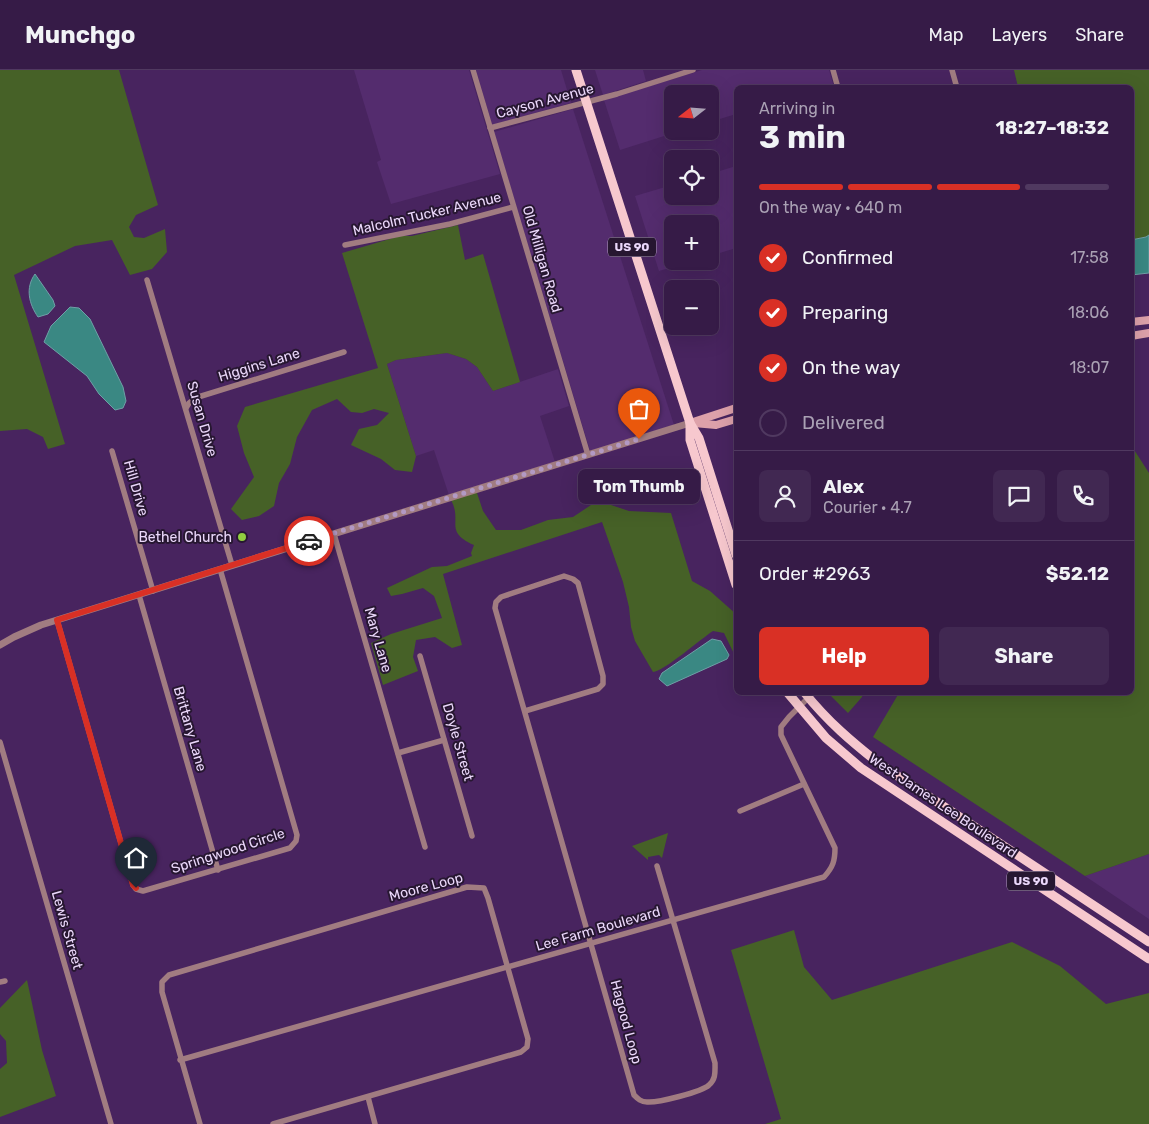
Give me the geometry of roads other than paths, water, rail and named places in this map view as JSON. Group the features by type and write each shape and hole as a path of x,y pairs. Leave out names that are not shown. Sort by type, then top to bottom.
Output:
{"main road":[{"name":"US 90","path":"576,70 690,423 699,438 734,549"},
{"path":"1134,322 1149,320"},
{"path":"1134,336 1149,333"},
{"path":"690,423 734,409"},
{"path":"690,423 716,425 734,420"},
{"name":"US 90","path":"690,423 690,440 734,579"},
{"name":"West James Lee Boulevard","path":"790,695 815,726 861,768 1149,958"},
{"name":"West James Lee Boulevard","path":"806,695 823,715 856,746 920,791 1149,942"}],"street":[{"name":"Old Milligan Road","path":"473,70 588,455"},
{"name":"Cayson Avenue","path":"490,128 587,102 693,70"},
{"path":"833,70 837,85"},
{"path":"952,70 956,85"},
{"name":"Malcolm Tucker Avenue","path":"345,246 450,224 513,207"},
{"name":"Susan Drive","path":"147,280 232,566"},
{"name":"Higgins Lane","path":"186,408 188,403 195,398 344,352"},
{"path":"0,645 27,630 57,620 690,423"},
{"name":"Hill Drive","path":"112,451 153,591"},
{"name":"Mary Lane","path":"334,534 425,848"},
{"name":"Springwood Circle","path":"57,620 133,885 136,888 143,891 290,848 296,841 297,835 220,569"},
{"name":"Hagood Loop","path":"525,711 598,689 603,684 603,676 578,583 564,576 501,597 496,602 495,608 634,1095 639,1100 648,1102 696,1092 708,1086 715,1077 715,1063 674,920"},
{"name":"Brittany Lane","path":"138,595 218,870"},
{"name":"Doyle Street","path":"420,656 472,836"},
{"name":"Lee Farm Boulevard","path":"180,1060 824,877 832,868 835,860 835,848 782,735 781,727 799,707 806,695"},
{"path":"398,753 444,740"},
{"name":"Lewis Street","path":"0,742 111,1124"},
{"path":"740,811 804,784"},
{"path":"912,803 920,791"},
{"path":"657,866 674,920"},
{"name":"Moore Loop","path":"200,1124 180,1060 162,992 162,982 169,975 467,887 484,888 528,1039 527,1047 521,1052 273,1124"},
{"path":"368,1097 375,1124"}],"place":[{"name":"Tom Thumb","path":"639,439"},
{"name":"Bethel Church","path":"242,537"}]}
